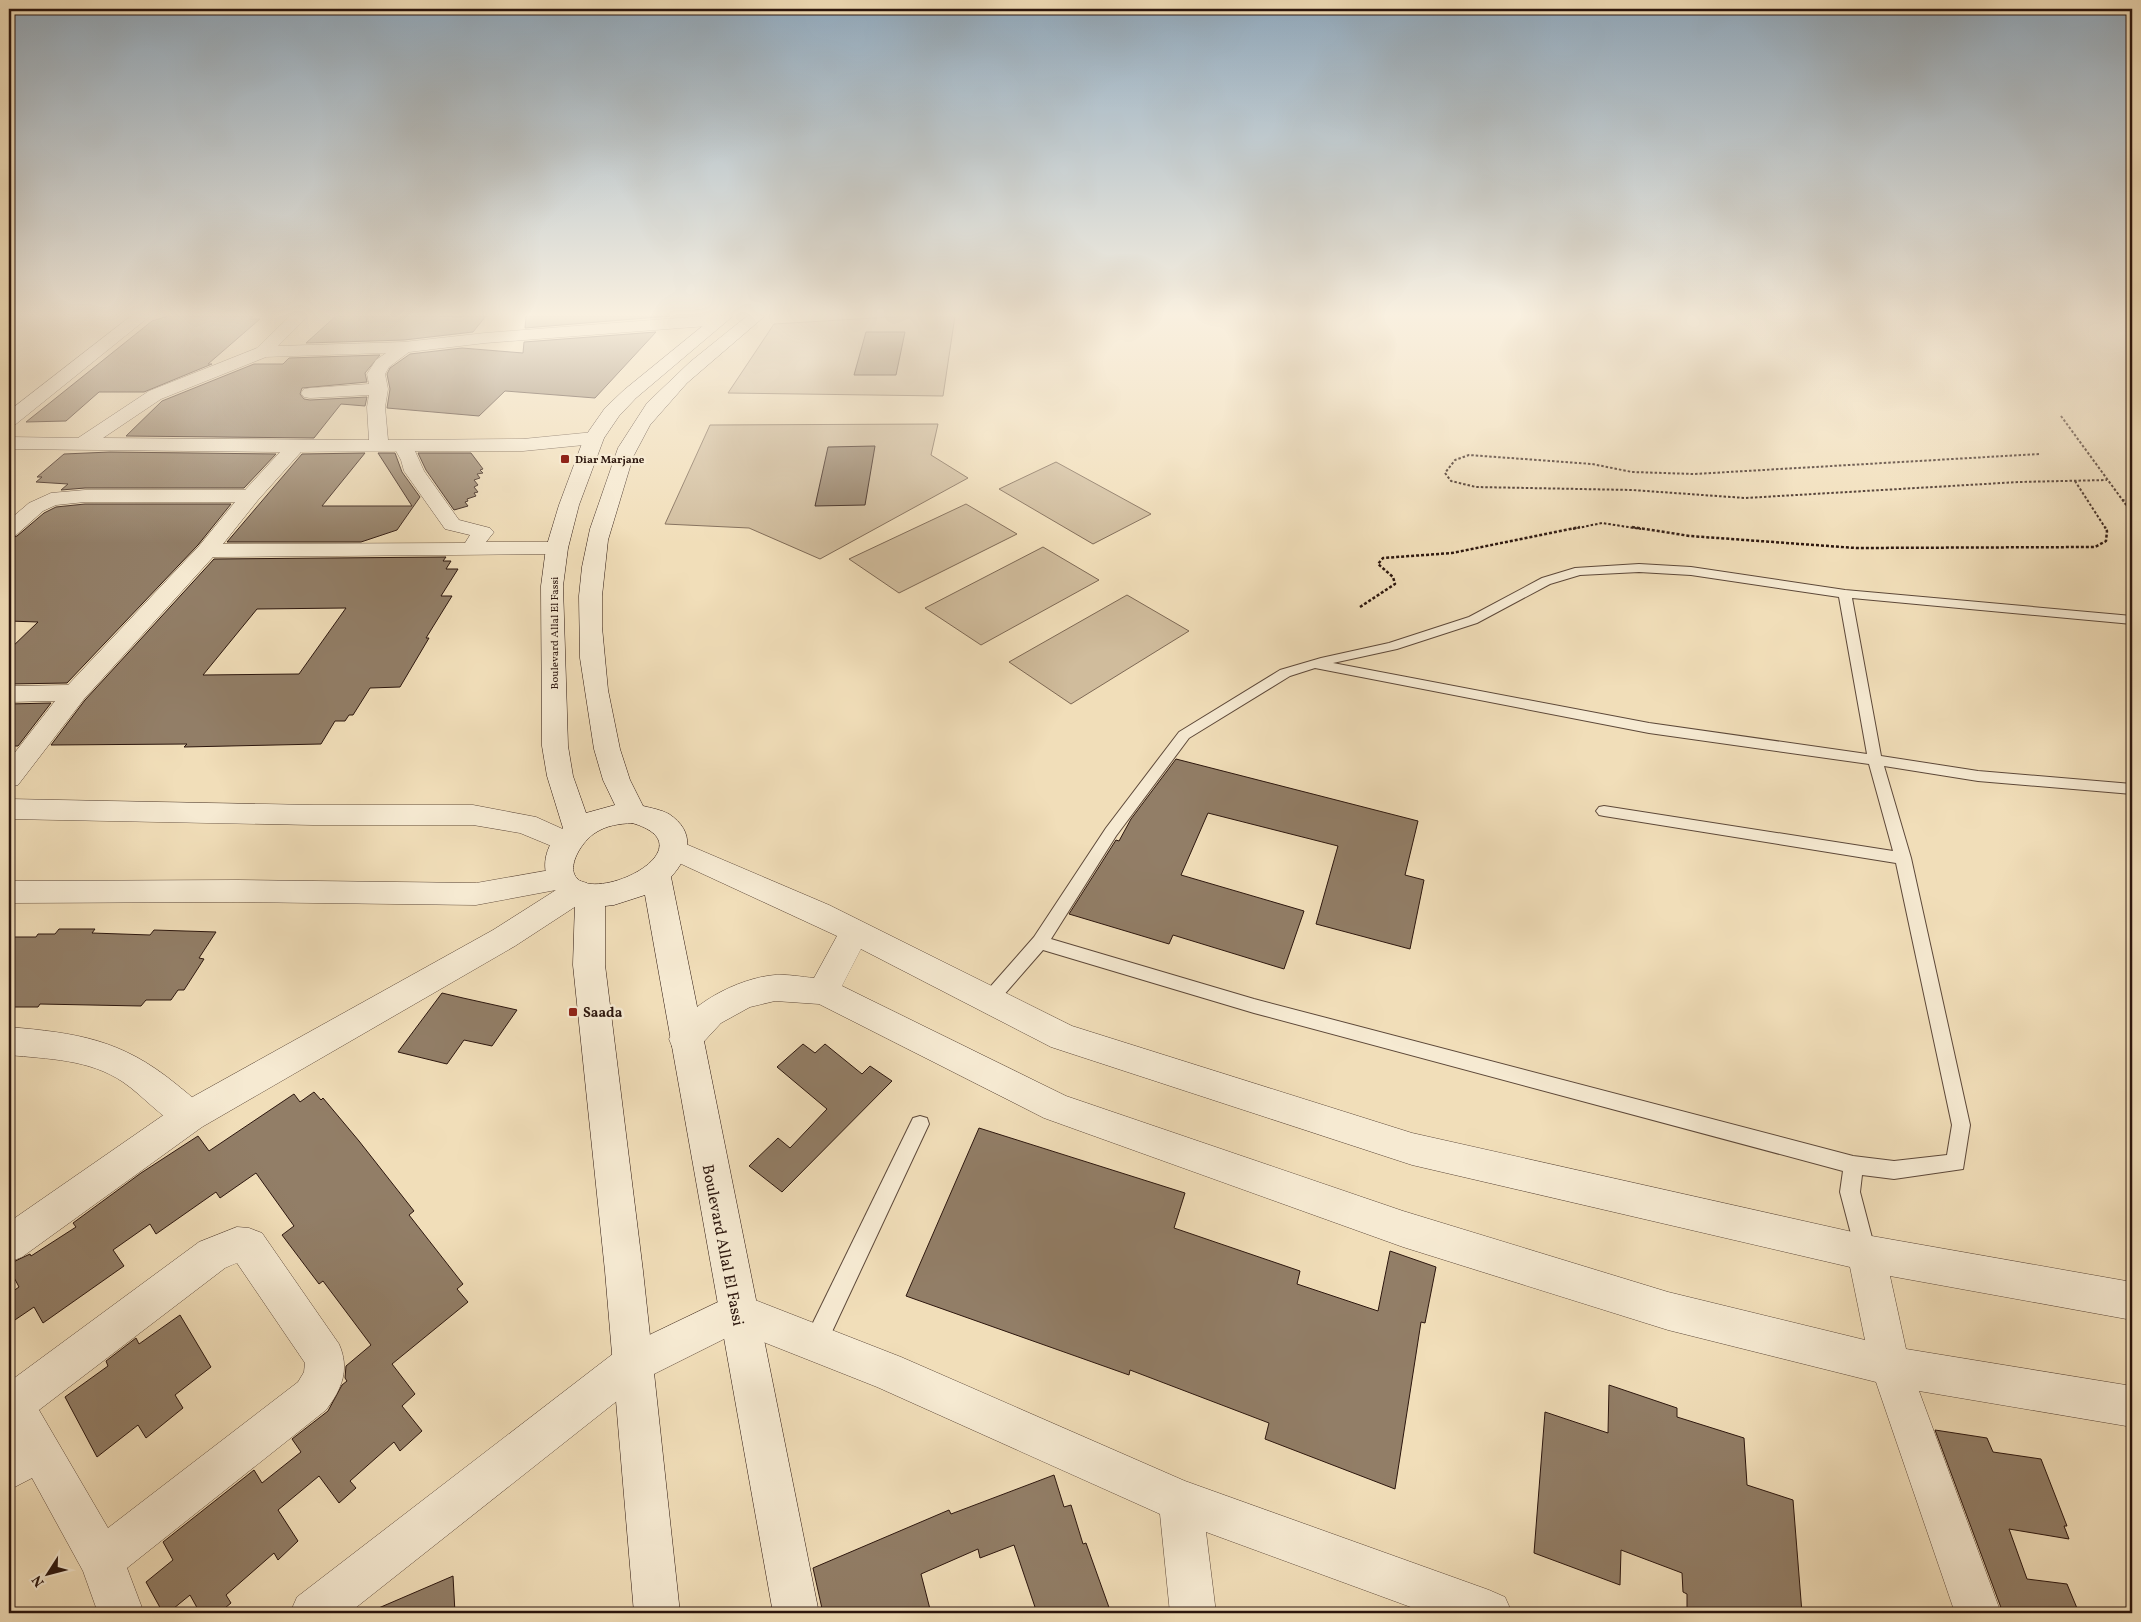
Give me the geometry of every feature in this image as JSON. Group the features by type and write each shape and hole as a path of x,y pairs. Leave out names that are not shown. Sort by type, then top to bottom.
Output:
{"street":[{"path":"9,420 45,392"},
{"path":"82,444 155,395 163,392"},
{"path":"310,393 333,392"},
{"path":"379,392 376,407 379,446"},
{"name":"Boulevard Allal El Fassi","path":"572,836 555,746 552,586 560,539 569,505 594,438 612,412 633,392"},
{"path":"632,813 616,778 608,754 596,693 592,635 592,584 597,541 625,452 644,419 671,392"},
{"path":"9,443 401,446 523,444 594,438"},
{"path":"9,778 75,693 207,550 251,496 296,446"},
{"path":"401,446 411,460 414,472 452,525 477,540"},
{"path":"9,531 36,507 51,499 113,496 251,496"},
{"path":"207,550 477,540 560,539"},
{"path":"9,694 75,693"},
{"path":"9,809 313,815 473,815 526,824 572,836"},
{"path":"9,892 238,891 476,894 576,888 607,895 624,892 665,862 671,832 659,820 632,813 604,817 572,836 559,855 558,867 576,888 589,965 624,1271 657,1613"},
{"path":"665,862 856,932 1063,1038 1412,1149 1866,1253 2132,1301"},
{"name":"Boulevard Allal El Fassi","path":"665,862 685,1039 796,1613"},
{"path":"9,1244 190,1116 504,938 576,888"},
{"path":"823,991 856,932"},
{"path":"685,1039 710,1014 742,996 775,988 823,991 1066,1111 1403,1229 1668,1311 1890,1366 2132,1407"},
{"path":"9,1041 70,1047 111,1059 132,1071 190,1116"},
{"path":"102,1560 312,1396 323,1381 326,1358 250,1246 237,1245 212,1255 11,1401 23,1459 102,1560 121,1613"},
{"path":"1866,1253 1890,1366 1978,1613"},
{"path":"313,1613 632,1364 737,1312 887,1371 1180,1501 1486,1613"},
{"path":"1180,1501 1193,1613"}],"lane":[{"path":"989,1000 1040,942 1111,832 1184,735 1285,673 1314,664 1392,646 1473,620 1546,581 1579,571 1639,568 1691,571 1845,594 2132,620"},
{"path":"1040,942 1254,1006 1853,1164 1894,1170 1956,1163 1962,1124 1902,858 1875,760 1845,594"},
{"path":"1314,664 1649,728 1978,776 2132,789"},
{"path":"1604,811 1902,858"},
{"path":"815,1343 920,1124"},
{"path":"1853,1164 1850,1192 1866,1253"}],"path":[{"path":"2062,416 2132,514"},
{"path":"2039,454 1669,474 1632,472 1592,464 1469,455 1460,456 1450,465 1445,473 1451,481 1476,487 1632,490 1745,498 2019,482 2107,480"},
{"path":"1360,607 1395,584 1393,577 1378,564 1383,558 1452,553 1602,523 1690,536 1856,548 2095,548 2106,540 2107,531 2075,481"},
{"path":"2122,500 2132,501"}],"shaded area":[{"path":"729,392 944,392 943,396 728,393"},
{"path":"938,424 931,455 968,478 820,559 749,528 665,524 710,425"},
{"path":"1056,462 1151,514 1093,544 999,489"},
{"path":"966,504 1017,534 899,593 849,559"},
{"path":"1043,547 1099,580 981,645 925,608"},
{"path":"1127,595 1189,631 1071,704 1009,662"}],"building":[{"path":"64,392 145,392 99,392 66,421 26,422"},
{"path":"185,392 301,392 300,394 304,399 310,400 367,397 365,406 341,404 314,438 126,436 162,401"},
{"path":"390,392 504,392 479,416 387,408"},
{"path":"514,392 601,392 595,398"},
{"path":"875,446 865,505 815,506 828,447"},
{"path":"110,452 276,454 244,488 85,488 61,490 68,484 36,482 42,477 37,477 64,454"},
{"path":"365,453 322,506 412,506 378,453 395,453 402,472 420,497 397,530 361,542 227,542 302,454"},
{"path":"418,453 471,453 483,469 480,470 483,473 477,474 480,478 474,480 478,485 474,487 478,492 474,493 476,496 467,499 468,501 465,502 468,506 454,510 426,470"},
{"path":"85,504 231,504 198,545 67,683 9,684 9,650 38,622 9,621 9,539 17,536 44,513 56,507"},
{"path":"446,557 443,561 451,561 446,569 458,569 441,596 452,596 426,638 429,638 400,687 370,688 353,715 349,715 345,721 335,721 321,744 184,747 187,744 51,745 85,700 214,559","holes":["346,608 299,674 203,675 257,609"]},
{"path":"51,703 18,746 9,746 9,704"},
{"path":"1176,759 1418,821 1405,875 1424,880 1410,949 1316,924 1338,846 1208,813 1181,875 1304,911 1284,969 1173,935 1169,944 1069,914 1116,840 1119,841 1131,819"},
{"path":"59,929 95,929 92,933 150,935 154,930 216,932 199,958 204,959 184,990 178,990 171,1000 146,1000 141,1006 40,1004 38,1007 9,1007 9,937 36,937 38,934 55,934"},
{"path":"442,993 517,1010 492,1046 464,1040 447,1064 398,1052"},
{"path":"803,1044 815,1053 825,1044 862,1074 870,1066 892,1081 782,1192 749,1166 778,1138 790,1148 827,1109 777,1067"},
{"path":"314,1092 321,1100 323,1098 414,1211 409,1215 463,1284 457,1289 468,1302 392,1364 415,1394 402,1406 422,1431 400,1451 394,1442 350,1481 356,1488 339,1503 319,1476 278,1510 298,1541 278,1560 274,1553 226,1595 231,1603 219,1613 200,1613 190,1595 168,1613 163,1613 146,1582 173,1560 163,1542 254,1470 262,1483 301,1452 292,1439 328,1411 342,1385 347,1381 345,1378 346,1366 371,1345 323,1281 319,1284 282,1235 294,1226 256,1173 220,1198 216,1192 156,1234 150,1224 113,1250 124,1266 43,1323 34,1307 9,1324 9,1294 19,1287 9,1268 9,1264 30,1254 31,1256 76,1227 73,1223 141,1173 198,1136 209,1151 294,1094 300,1102"},
{"path":"979,1128 1185,1193 1174,1228 1300,1271 1297,1284 1378,1311 1390,1251 1436,1267 1425,1323 1421,1322 1395,1489 1265,1439 1269,1423 1130,1370 1129,1375 906,1296"},
{"path":"180,1315 211,1367 175,1395 183,1408 146,1438 138,1425 97,1457 65,1397 108,1366 106,1361 136,1338 139,1344"},
{"path":"1609,1385 1677,1408 1677,1417 1744,1438 1747,1485 1793,1500 1802,1613 1702,1613 1687,1608 1687,1594 1683,1592 1682,1573 1621,1550 1620,1585 1534,1553 1545,1412 1608,1433"},
{"path":"1935,1430 1987,1438 1993,1452 2041,1459 2067,1526 2064,1526 2069,1539 2009,1529 2027,1579 2067,1584 2079,1613 2003,1613"},
{"path":"1054,1475 1064,1507 1071,1505 1083,1544 1086,1543 1111,1613 1037,1613 1014,1545 980,1558 978,1549 921,1574 931,1613 823,1613 813,1568 949,1510 951,1514"},
{"path":"453,1576 455,1613 367,1613"}],"place":[{"name":"Diar Marjane","path":"565,459"},
{"name":"Saada","path":"573,1012"}]}
